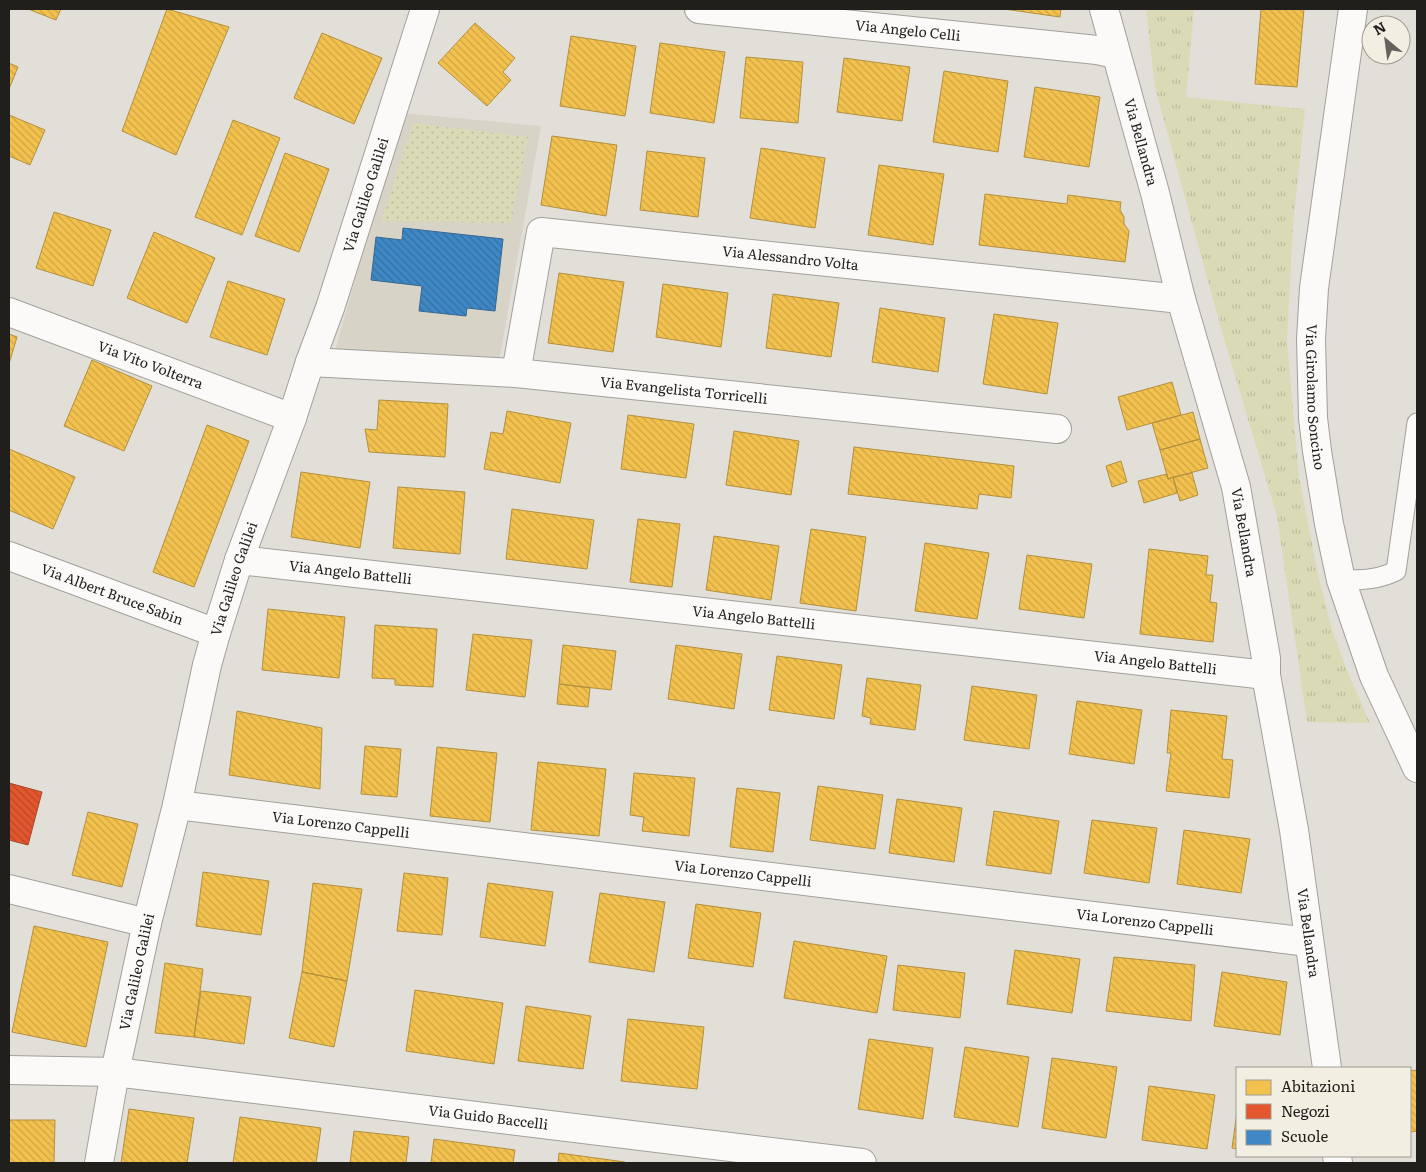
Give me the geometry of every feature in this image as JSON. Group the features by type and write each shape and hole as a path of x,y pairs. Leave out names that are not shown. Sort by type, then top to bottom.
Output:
{"street":[{"name":"Via Angelo Celli","path":"699,9 1097,50 1116,54"},
{"name":"Via Bellandra","path":"1104,9 1155,193 1181,299 1236,487 1266,658 1266,675 1293,823 1327,1067"},
{"name":"Via Girolamo Soncino","path":"1354,10 1316,269 1311,339 1313,418 1328,524 1341,580 1374,676 1417,768"},
{"name":"Via Galileo Galilei","path":"98,1163 147,922 177,805 207,665 240,560 330,308 419,11"},
{"name":"Via Alessandro Volta","path":"516,373 541,232 1181,299"},
{"name":"Via Vito Volterra","path":"9,312 292,418"},
{"name":"Via Evangelista Torricelli","path":"310,362 516,373 1057,430"},
{"name":"Via Albert Bruce Sabin","path":"9,556 216,633"},
{"name":"Via Angelo Battelli","path":"240,560 1266,675"},
{"name":"Via Lorenzo Cappelli","path":"177,805 1309,942"},
{"path":"9,889 147,922"},
{"name":"Via Guido Baccelli","path":"9,1070 115,1072 862,1163"}],"lane":[{"path":"1341,580 1384,577 1396,571 1417,423"}],"shaded area":[{"path":"402,113 541,126 499,361 335,351"}],"green space":[{"path":"1146,9 1194,9 1186,97 1305,109 1293,226 1287,341 1299,477 1317,569 1330,623 1346,668 1370,723 1307,722 1277,516 1222,332 1155,88"},
{"path":"413,123 528,137 511,223 381,221"}],"building: Abitazioni":[{"path":"28,9 61,9 56,20"},
{"path":"167,9 229,27 176,155 122,131"},
{"path":"1004,9 1061,9 1060,17"},
{"path":"1261,9 1304,9 1297,87 1255,84"},
{"path":"475,23 515,58 503,72 511,80 487,106 438,63"},
{"path":"322,33 382,58 354,124 294,98"},
{"path":"571,36 636,46 625,116 560,106"},
{"path":"660,43 725,52 714,123 650,113"},
{"path":"746,57 803,62 798,123 740,118"},
{"path":"844,58 910,67 902,121 837,112"},
{"path":"9,63 18,67 9,89"},
{"path":"944,71 1008,81 998,152 933,142"},
{"path":"1035,87 1100,97 1089,167 1024,157"},
{"path":"9,115 45,130 30,165 9,156"},
{"path":"233,120 280,138 242,235 195,217"},
{"path":"552,136 617,145 606,216 541,205"},
{"path":"761,148 825,158 815,228 750,218"},
{"path":"647,151 705,158 698,217 640,210"},
{"path":"285,153 329,169 299,252 255,236"},
{"path":"879,165 944,174 933,245 868,235"},
{"path":"985,194 1067,204 1068,195 1121,202 1120,210 1124,217 1124,224 1129,231 1125,262 979,245"},
{"path":"54,212 111,230 93,286 36,268"},
{"path":"154,232 215,258 187,323 127,298"},
{"path":"559,273 624,282 613,352 548,343"},
{"path":"228,281 285,299 267,355 210,337"},
{"path":"663,284 728,293 721,347 656,337"},
{"path":"773,294 839,303 831,357 766,348"},
{"path":"880,308 945,318 938,372 872,362"},
{"path":"994,314 1058,323 1047,394 983,384"},
{"path":"9,334 17,337 9,364"},
{"path":"92,360 152,386 124,451 64,426"},
{"path":"1172,382 1181,415 1127,430 1118,397"},
{"path":"379,400 448,404 445,457 369,452 365,429 377,430"},
{"path":"507,411 571,423 560,483 484,469 491,432 503,434"},
{"path":"1193,412 1200,439 1160,450 1152,423"},
{"path":"628,415 694,424 686,478 621,469"},
{"path":"207,425 249,441 194,587 153,572"},
{"path":"734,431 799,441 791,495 726,485"},
{"path":"1200,439 1208,468 1168,479 1160,450"},
{"path":"854,447 1014,466 1011,498 979,494 977,509 848,494"},
{"path":"9,449 75,477 53,529 9,510"},
{"path":"1121,461 1127,482 1112,487 1106,466"},
{"path":"301,472 370,482 360,548 291,537"},
{"path":"1192,473 1198,495 1180,501 1173,477"},
{"path":"1167,474 1168,479 1173,477 1177,493 1144,503 1138,481"},
{"path":"398,487 465,492 460,554 393,548"},
{"path":"512,509 594,520 587,569 506,559"},
{"path":"638,519 680,524 672,587 630,582"},
{"path":"811,529 866,537 856,611 800,603"},
{"path":"714,536 779,546 771,600 706,590"},
{"path":"925,543 989,553 977,619 915,611"},
{"path":"1149,549 1208,556 1206,575 1213,575 1210,602 1217,603 1213,642 1140,634"},
{"path":"1027,555 1092,564 1084,618 1019,609"},
{"path":"268,609 345,617 339,678 262,670"},
{"path":"375,625 437,629 433,687 395,685 395,679 372,678"},
{"path":"473,634 532,640 525,697 466,690"},
{"path":"563,645 616,651 611,690 559,684"},
{"path":"676,645 742,654 734,709 668,699"},
{"path":"777,656 842,665 834,719 769,710"},
{"path":"867,678 921,685 915,730 870,724 871,718 862,716"},
{"path":"559,684 590,688 588,707 557,704"},
{"path":"972,686 1037,695 1029,749 964,740"},
{"path":"1077,701 1142,710 1134,764 1069,754"},
{"path":"1171,710 1227,716 1222,759 1233,760 1229,798 1166,791 1171,753 1167,753"},
{"path":"237,711 322,728 320,789 229,775"},
{"path":"365,746 401,749 397,797 361,794"},
{"path":"437,747 497,753 490,822 430,816"},
{"path":"538,762 606,769 599,836 531,830"},
{"path":"634,773 695,778 689,836 642,831 644,817 630,815"},
{"path":"818,786 883,795 875,849 810,840"},
{"path":"737,788 780,793 773,852 730,847"},
{"path":"897,799 962,808 954,862 889,853"},
{"path":"994,811 1059,821 1051,874 986,865"},
{"path":"88,812 138,824 122,887 72,875"},
{"path":"1092,820 1157,828 1149,883 1084,873"},
{"path":"1184,830 1250,839 1241,893 1177,884"},
{"path":"203,872 269,881 261,935 196,926"},
{"path":"404,873 448,878 442,935 397,931"},
{"path":"313,883 362,889 347,981 302,972"},
{"path":"488,883 553,892 545,946 480,937"},
{"path":"600,893 665,902 654,972 589,962"},
{"path":"696,904 761,913 753,967 688,958"},
{"path":"34,926 108,942 86,1047 12,1032"},
{"path":"794,941 887,956 877,1013 784,998"},
{"path":"1015,950 1080,959 1072,1013 1007,1004"},
{"path":"1114,957 1195,965 1191,1021 1106,1011"},
{"path":"165,963 203,969 194,1037 155,1033"},
{"path":"898,965 965,973 960,1018 893,1010"},
{"path":"302,972 347,981 334,1047 289,1038"},
{"path":"1222,972 1287,982 1280,1035 1214,1026"},
{"path":"415,990 503,1003 494,1064 406,1051"},
{"path":"201,991 251,997 244,1044 194,1037"},
{"path":"526,1006 591,1016 583,1069 518,1061"},
{"path":"628,1019 704,1027 697,1089 621,1081"},
{"path":"869,1039 933,1048 923,1119 858,1109"},
{"path":"965,1047 1029,1057 1018,1127 954,1117"},
{"path":"1052,1058 1117,1067 1106,1138 1042,1128"},
{"path":"1417,1070 1417,1131 1411,1132 1411,1071"},
{"path":"1149,1086 1215,1095 1207,1149 1142,1140"},
{"path":"129,1109 194,1118 187,1163 121,1163"},
{"path":"240,1117 321,1128 316,1163 233,1163"},
{"path":"1236,1119 1236,1149 1232,1148"},
{"path":"9,1120 55,1120 54,1163 9,1163"},
{"path":"354,1131 409,1137 406,1163 350,1163"},
{"path":"434,1139 515,1150 513,1163 431,1163"},
{"path":"559,1153 625,1162 558,1163"}],"building: Negozi":[{"path":"9,783 42,792 28,845 9,840"}],"building: Scuole":[{"path":"403,228 503,239 495,311 467,308 466,316 419,311 422,286 371,280 376,237 402,240"}]}
